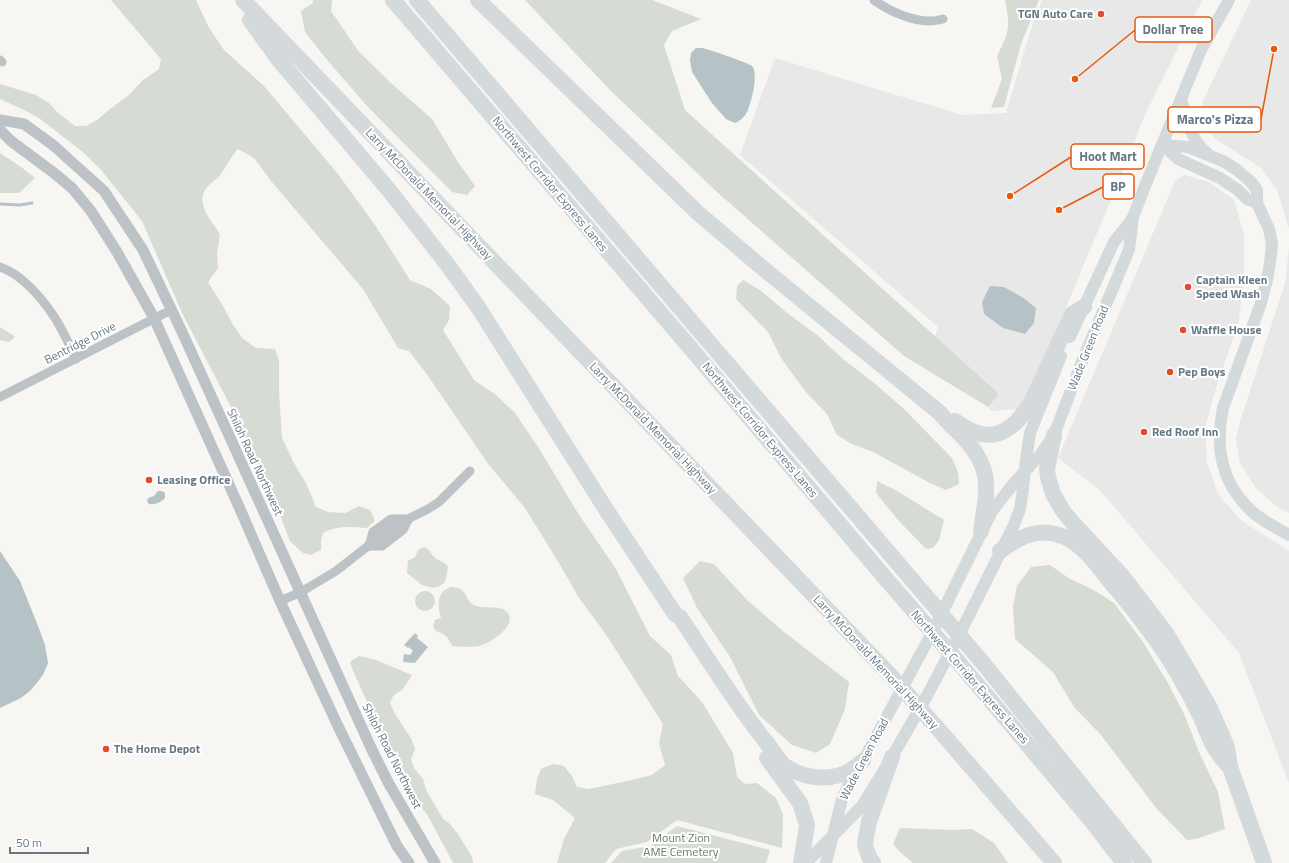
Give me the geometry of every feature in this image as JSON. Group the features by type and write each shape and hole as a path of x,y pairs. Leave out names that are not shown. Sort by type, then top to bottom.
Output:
{"highway":[{"path":"238,0 279,60 388,189 447,264 478,307 607,511 675,614 680,617 756,730 784,765 803,775 822,778 837,776 851,770 863,761"},
{"name":"Larry McDonald Memorial Highway","path":"243,0 894,679 1054,863"},
{"name":"Northwest Corridor Express Lanes","path":"393,0 960,664 1090,819 1124,863"},
{"path":"417,0 983,663 1144,863"},
{"path":"478,0 698,213 759,265 940,413 946,421 964,438 976,453 984,467 987,490 981,531"},
{"path":"940,413 978,434 996,434 1013,426 1025,413 1032,401 1072,314 1084,307"},
{"path":"1054,435 1047,469 1053,494 1063,511 1124,578 1166,633 1210,708 1228,747 1230,767 1264,863"},
{"path":"1000,551 1026,535 1039,533 1060,535 1067,538 1082,549 1140,617 1158,643 1197,708 1217,753 1230,767"},
{"path":"675,614 674,624 726,702 800,803 807,825 801,863"},
{"path":"873,863 869,857 866,838 869,822 892,757"}],"main road":[{"name":"Wade Green Road","path":"833,835 862,806 892,757 941,669 1013,527 1020,508 1030,433 1055,370 1114,242 1133,217 1164,145 1201,50 1229,0"},
{"path":"1181,99 1194,138 1206,152 1215,158"},
{"path":"1164,145 1188,147 1225,162 1250,181 1257,190 1257,203 1269,229 1272,244 1270,263 1261,303 1223,408 1220,424 1220,458 1232,488 1243,502 1263,520 1289,535"},
{"path":"1164,145 1178,159 1220,178 1238,190 1247,199 1257,203"},
{"name":"Wade Green Road","path":"833,835 842,799 851,779 863,761 910,674 992,511 998,502 1041,454 1054,435 1085,354 1129,250 1133,217"},
{"path":"806,863 833,835"},
{"path":"826,863 833,835"}],"street":[{"path":"874,0 888,8 917,19 931,21 943,19"},
{"name":"Shiloh Road Northwest","path":"0,120 24,124 53,145 104,191 143,250 389,784 435,863"},
{"path":"0,130 11,141 72,188 92,210 154,318 280,601 337,724 397,846 407,862"},
{"path":"0,267 18,277 29,286 53,314 76,359"},
{"name":"Bentridge Drive","path":"0,397 171,310"},
{"path":"280,601 301,592 336,571 369,546 373,532 391,519 408,519 439,502 470,471"},
{"path":"369,546 382,546 403,530 408,519"}],"shaded area":[{"path":"1042,0 1203,0 1192,19 1143,119 1093,243 1023,409 992,411 929,356 938,327 740,155 775,58 962,115 1006,113 1030,32"},
{"path":"1251,0 1289,0 1289,229 1277,190 1260,167 1217,140 1204,127 1202,112 1203,101"},
{"path":"696,48 712,51 752,66 755,75 750,104 743,118 735,123 726,119 712,103 692,72 690,60 691,53"},
{"path":"1184,175 1209,182 1234,200 1244,235 1244,274 1239,320 1213,397 1205,429 1207,462 1218,494 1242,521 1289,551 1289,783 1239,653 1099,489 1058,458 1175,181"},
{"path":"1289,248 1289,513 1276,506 1256,488 1240,463 1236,439 1241,418 1285,284"},
{"path":"990,286 1004,287 1022,297 1036,308 1034,323 1025,334 1003,328 984,314 982,302"},
{"path":"158,491 165,493 165,498 157,503 149,504 147,501 148,498 154,496"},
{"path":"0,551 20,581 45,645 48,663 43,675 31,690 21,698 0,708"},
{"path":"415,633 418,636 417,638 428,647 415,663 403,662 404,654 410,655 413,651 404,645"}],"green space":[{"path":"111,0 196,0 209,28 224,50 264,86 338,174 375,225 410,280 431,289 450,306 449,320 443,330 474,380 496,395 515,413 540,450 579,515 616,569 650,636 671,655 678,676 702,702 733,753 737,777 745,784 757,783 776,798 783,815 782,848 677,820 647,842 616,849 605,863 557,863 564,839 575,818 553,800 535,794 537,779 541,769 553,764 564,766 572,776 577,787 589,789 652,775 665,765 659,743 663,724 605,633 579,598 525,508 489,465 428,376 409,351 398,348 363,289 271,181 254,158 238,149 218,177 206,188 203,196 202,202 206,213 220,234 217,253 218,268 208,282 242,338 256,348 275,349 279,360 279,392 282,438 295,465 306,483 316,507 328,512 345,513 359,506 370,510 375,521 367,528 339,528 323,533 321,550 311,555 303,553 290,541 275,502 233,411 182,313 142,221 101,170 84,153 39,118 0,99 0,84 36,95 49,103 56,111 75,126 86,126 97,120 129,95 143,80 159,69 161,59"},
{"path":"313,0 332,0 331,11 359,52 432,119 458,162 475,186 467,195 452,192 367,106 305,32 301,11 313,3"},
{"path":"525,0 652,0 701,19 672,31 664,45 685,110 999,394 988,407 904,356 717,192 610,90"},
{"path":"1005,0 1039,0 1021,44 1004,107 991,108 1002,79 997,56 1008,29 1008,17"},
{"path":"0,153 35,178 19,193 0,193"},
{"path":"743,280 760,290 817,335 844,360 873,382 903,408 952,458 958,472 959,484 946,490 928,482 873,452 852,444 837,435 827,414 805,391 781,358 768,332 736,299 737,286"},
{"path":"0,327 15,337 9,342 0,340"},
{"path":"877,481 897,491 944,520 939,540 933,548 926,549 898,520 876,493"},
{"path":"424,547 429,550 434,557 448,567 444,583 438,587 433,588 422,585 407,573 408,561 415,557 418,550"},
{"path":"700,561 714,564 747,600 784,632 849,682 845,709 830,744 816,753 792,745 759,715 730,657 697,608 683,578"},
{"path":"1050,565 1070,579 1092,589 1114,603 1143,642 1168,683 1185,716 1199,752 1218,792 1225,829 1196,839 1187,840 1157,809 1101,735 1074,707 1053,672 1015,639 1013,607 1017,586 1031,567"},
{"path":"451,587 461,589 470,602 474,605 500,608 507,612 510,617 509,622 502,633 480,646 452,646 446,636 436,631 433,626 435,620 441,618 439,599 446,589"},
{"path":"425,591 432,594 435,601 432,608 425,611 418,608 415,601 418,594"},
{"path":"359,656 376,660 412,675 403,689 393,696 390,703 395,714 412,740 415,749 411,759 414,768 423,779 426,790 443,819 449,823 458,834 472,857 473,863 453,863 428,816 405,785 350,662"},
{"name":"Mount Zion AME Cemetery","path":"677,826 770,850 766,863 611,863 622,851 651,846"},
{"path":"900,828 952,830 972,829 994,843 1008,863 913,863 893,844"}],"waterway":[{"path":"0,204 20,205 32,203"}],"place":[{"name":"TGN Auto Care","path":"1101,14"},
{"name":"Marco's Pizza","path":"1274,49"},
{"name":"Dollar Tree","path":"1075,79"},
{"name":"Hoot Mart","path":"1010,196"},
{"name":"BP","path":"1059,210"},
{"name":"Captain Kleen Speed Wash","path":"1188,287"},
{"name":"Waffle House","path":"1183,330"},
{"name":"Pep Boys","path":"1170,372"},
{"name":"Red Roof Inn","path":"1144,432"},
{"name":"Leasing Office","path":"149,480"},
{"name":"The Home Depot","path":"106,749"}]}
